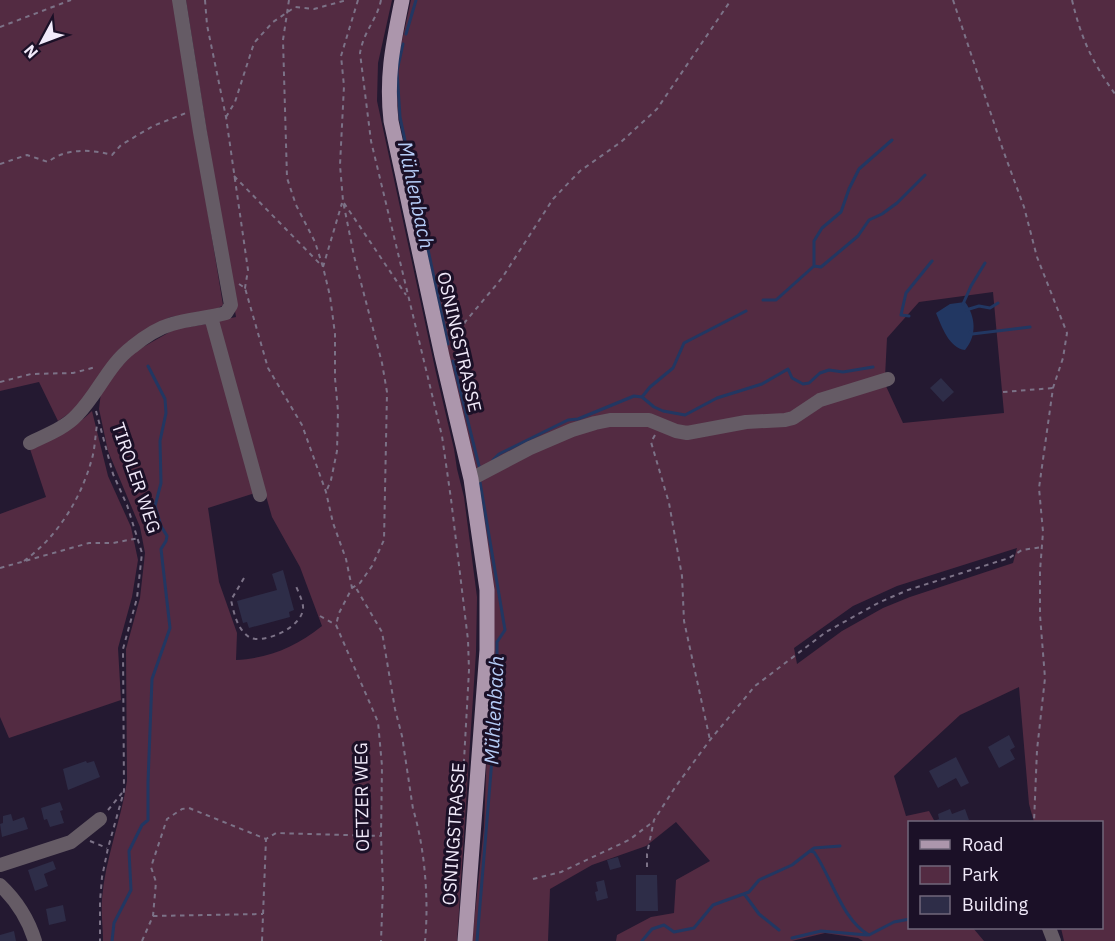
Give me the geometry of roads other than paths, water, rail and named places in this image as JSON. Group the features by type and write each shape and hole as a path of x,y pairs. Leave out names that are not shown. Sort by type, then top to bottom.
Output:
{"main road":[{"name":"OSNINGSTRASSE","path":"402,0 389,64 388,92 391,121 471,479 488,590 465,941"}],"street":[{"path":"30,443 70,422 95,393 111,367 130,348 171,324 226,313 231,305 196,111 179,0"},
{"path":"211,317 260,495"},
{"path":"471,479 530,448 595,423 610,420 649,420 687,433 746,422 785,420 793,418 819,400 888,379"},
{"path":"0,865 71,842 100,819"},
{"path":"0,885 14,898 25,915 35,941"}],"water":[{"path":"965,302 974,326 972,339 965,350 950,341 936,313 950,304"}],"waterway":[{"name":"Mühlenbach","path":"406,34 416,0"},
{"name":"Mühlenbach","path":"403,44 397,71 400,117 448,344"},
{"path":"814,266 814,241 822,228 841,212 859,169 892,140"},
{"path":"763,300 776,300 814,266 821,267 858,236 869,220 897,203 925,175"},
{"path":"909,316 901,315 906,293 932,261"},
{"path":"963,304 985,263"},
{"path":"966,310 979,306 990,308 998,303"},
{"path":"642,397 650,387 673,368 684,343 746,311"},
{"path":"970,332 972,334 1030,327"},
{"name":"Mühlenbach","path":"453,361 480,470"},
{"path":"112,941 114,923 131,890 129,851 142,825 148,820 152,679 170,628 161,549 167,536 161,526 155,506 161,483 160,441 166,413 165,399 148,366"},
{"path":"493,460 499,454 568,420 578,419 634,396 642,397 663,411 685,415 717,398 762,384 788,369 792,378 803,384 809,383 820,373 829,370 843,372 873,367"},
{"name":"Mühlenbach","path":"477,941 495,723 492,710 497,679 497,642 505,630 480,482"},
{"path":"810,851 814,848 840,846"},
{"path":"642,941 652,929 664,925 674,932 694,928 713,905 749,892 759,880 792,865 810,851 814,852 851,919 869,935 894,922 908,919"},
{"path":"745,895 759,914 779,930"},
{"path":"792,938 821,931 867,935"}]}
